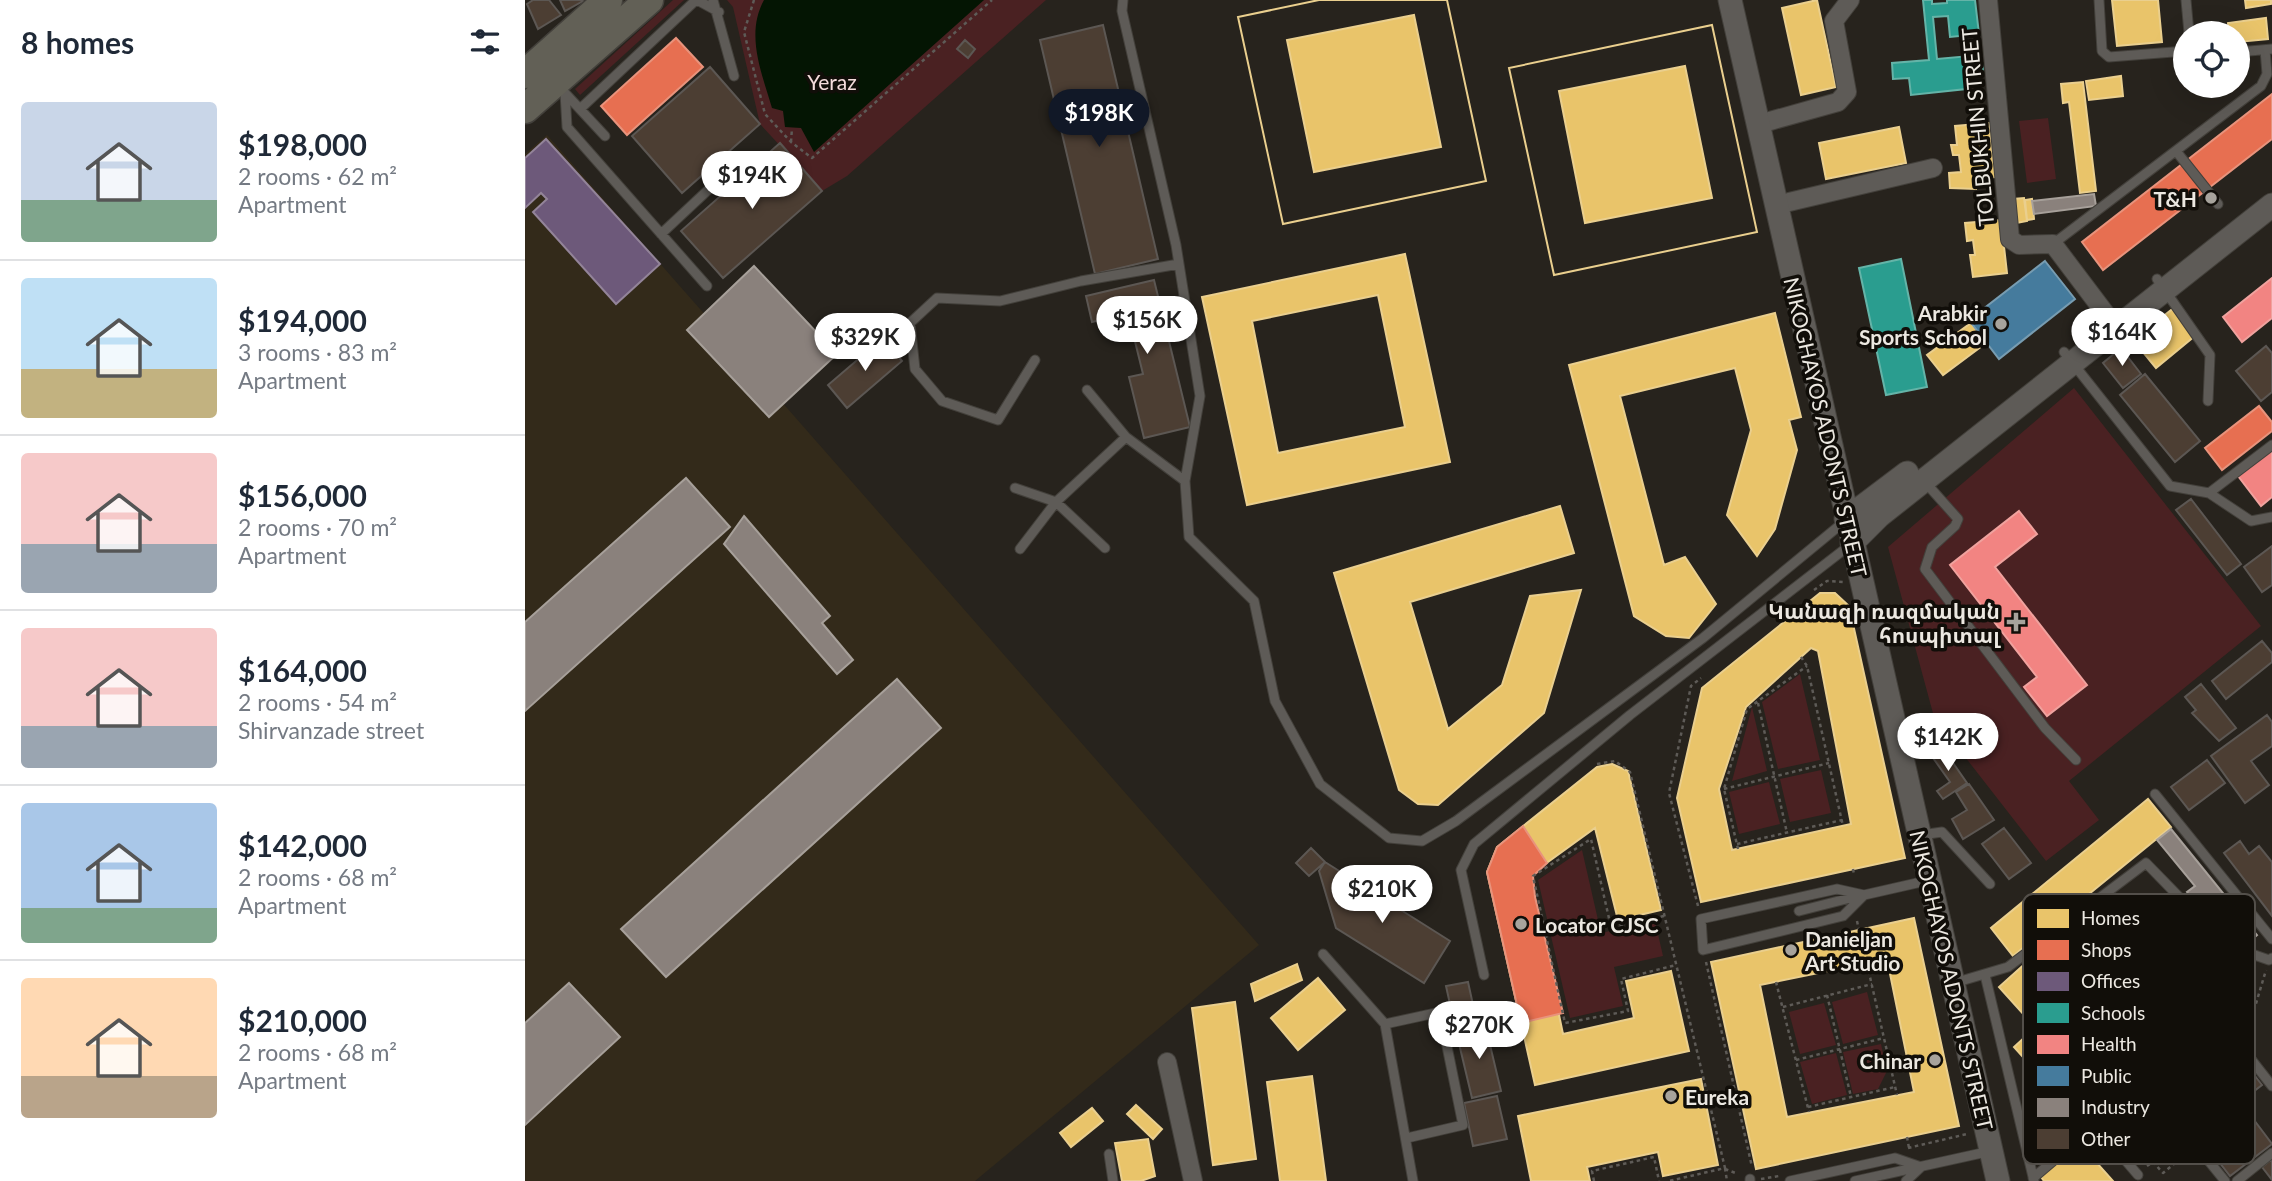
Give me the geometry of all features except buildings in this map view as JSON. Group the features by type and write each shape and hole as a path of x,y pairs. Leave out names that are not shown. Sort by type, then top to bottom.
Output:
{"main road":[{"path":"525,109 545,78 608,0"},
{"path":"545,78 649,0"}],"street":[{"name":"NIKOGHAYOS ADONTS STREET","path":"1730,0 1928,834 1934,879"},
{"name":"NIKOGHAYOS ADONTS STREET","path":"1743,0 1789,202 1854,527 1996,1150 2007,1181"},
{"path":"1770,121 1838,102 1847,92 1834,21 1850,0"},
{"name":"TOLBUKHIN STREET","path":"1988,0 2010,239 2019,245 2053,244"},
{"path":"1789,202 1933,168"},
{"path":"1854,527 2270,201"},
{"path":"2053,244 2108,317"},
{"path":"1854,527 1923,480 2068,357 2108,317 2161,284"},
{"path":"1167,1062 1193,1181"},
{"name":"NIKOGHAYOS ADONTS STREET","path":"1996,1150 1998,1181"}],"lane":[{"path":"580,109 697,0 719,12"},
{"path":"713,0 719,12 734,76"},
{"path":"1123,0 1122,11 1179,264 1200,396 1185,481 1189,537 1254,601 1275,701 1320,784 1389,838 1422,841 1456,821 1854,527"},
{"path":"2099,0 2102,51 2109,57 2173,52"},
{"path":"2186,0 2188,21"},
{"path":"2053,244 2266,80 2268,49 2250,51"},
{"path":"545,78 605,136"},
{"path":"545,78 567,127 706,286"},
{"path":"2176,151 2218,204"},
{"path":"661,234 723,176"},
{"path":"1035,359 998,421 943,401 915,369 910,323 937,299 1000,301 1081,281 1179,264"},
{"path":"2161,284 2210,355 2208,401"},
{"path":"2068,357 2171,486 2209,493 2251,521 2272,517"},
{"path":"1087,390 1126,437 1185,481"},
{"path":"1020,549 1056,502 1126,437"},
{"path":"2209,493 2272,444"},
{"path":"1923,480 1958,519 1955,526 1932,547 1926,569 2045,728 2076,760"},
{"path":"1015,488 1056,502 1105,548"},
{"path":"1484,975 1461,870 1474,844 1854,527"},
{"path":"2155,793 2236,894"},
{"path":"1928,834 1942,832 1990,884"},
{"path":"2104,894 2145,863 2176,894"},
{"path":"1799,911 1934,879"},
{"path":"1837,889 1864,895 1843,916 1703,950 1701,919 1837,889"},
{"path":"2255,918 2272,939"},
{"path":"1323,954 1385,1024 1413,1181"},
{"path":"1958,982 2008,967 2023,955"},
{"path":"2255,956 2269,960 2272,958"},
{"path":"1985,975 2023,1137"},
{"path":"1385,1024 1440,1013 1463,1125 1407,1138"},
{"path":"2255,1064 2272,1086"},
{"path":"1855,1181 1996,1150"},
{"path":"2237,1181 2249,1178 2272,1153"},
{"path":"1109,1154 1113,1181"},
{"path":"1785,1178 1895,1157 1921,1167"},
{"path":"2033,1180 2051,1164"},
{"path":"2129,1164 2138,1175"},
{"path":"2212,1164 2225,1181"},
{"path":"1906,1181 1921,1167"}],"path":[{"path":"754,0 744,32 765,114 791,142 813,158 992,0"},
{"path":"791,142 792,128"},
{"path":"1810,593 1827,581 1848,583"},
{"path":"1801,657 1807,666 1843,826"},
{"path":"1807,666 1747,709 1724,789 1737,846 1842,820"},
{"path":"1701,678 1691,686 1669,793 1701,919"},
{"path":"1758,702 1787,833"},
{"path":"1597,765 1615,761 1630,772 1727,1181"},
{"path":"1724,789 1829,763"},
{"path":"1664,916 1611,927 1591,839 1533,876 1565,1023 1628,1010 1621,979 1676,965"},
{"path":"1857,921 1859,930"},
{"path":"1703,950 1752,1168"},
{"path":"1867,964 1897,1095"},
{"path":"1776,982 1809,1112"},
{"path":"1782,1007 1872,984"},
{"path":"1827,995 1851,1097"},
{"path":"1796,1060 1884,1038"},
{"path":"1808,1107 1895,1087"},
{"path":"1896,1151 1970,1133"},
{"path":"1907,1137 1909,1148"},
{"path":"1594,1181 1592,1171 1654,1157 1659,1181"},
{"path":"2138,1175 2151,1164"},
{"path":"2155,1164 2163,1173 2174,1164"},
{"path":"1669,1181 1724,1168"},
{"path":"1751,1180 1785,1178"}],"shaded area":[{"path":"764,0 984,0 814,152 801,128 785,127 783,111 772,108 757,54 756,27"},
{"path":"547,135 1259,945 975,1181 525,1181 525,154"}],"green space":[{"path":"673,0 684,0 580,95 575,89"},
{"name":"Yeraz","path":"727,0 1046,0 847,176 822,191 760,124 733,7"},
{"path":"2048,118 2056,179 2027,183 2019,121"},
{"path":"2074,388 2261,626 2069,781 2099,820 2046,861 1934,717 1888,547"},
{"path":"1800,674 1820,760 1778,769 1762,702"},
{"path":"1752,707 1767,771 1732,781"},
{"path":"1821,770 1831,813 1790,822 1780,779"},
{"path":"1769,782 1780,824 1739,834 1729,792"},
{"path":"1582,850 1601,933 1655,921 1663,956 1614,967 1623,1006 1570,1018 1538,880"},
{"path":"1867,992 1878,1035 1843,1044 1832,1002"},
{"path":"1824,1003 1836,1045 1800,1054 1789,1012"},
{"path":"1881,1044 1887,1071 1878,1089 1853,1094 1843,1052"},
{"path":"1836,1053 1847,1095 1812,1104 1800,1062"}],"place":[{"name":"T&H","path":"2211,198"},
{"name":"Arabkir Sports School","path":"2001,324"},
{"name":"Կանազի ռազմական հոսպիտալ","path":"2016,622"},
{"name":"Locator CJSC","path":"1521,924"},
{"name":"Danieljan Art Studio","path":"1791,950"},
{"name":"Chinar","path":"1935,1060"},
{"name":"Eureka","path":"1671,1096"}]}
